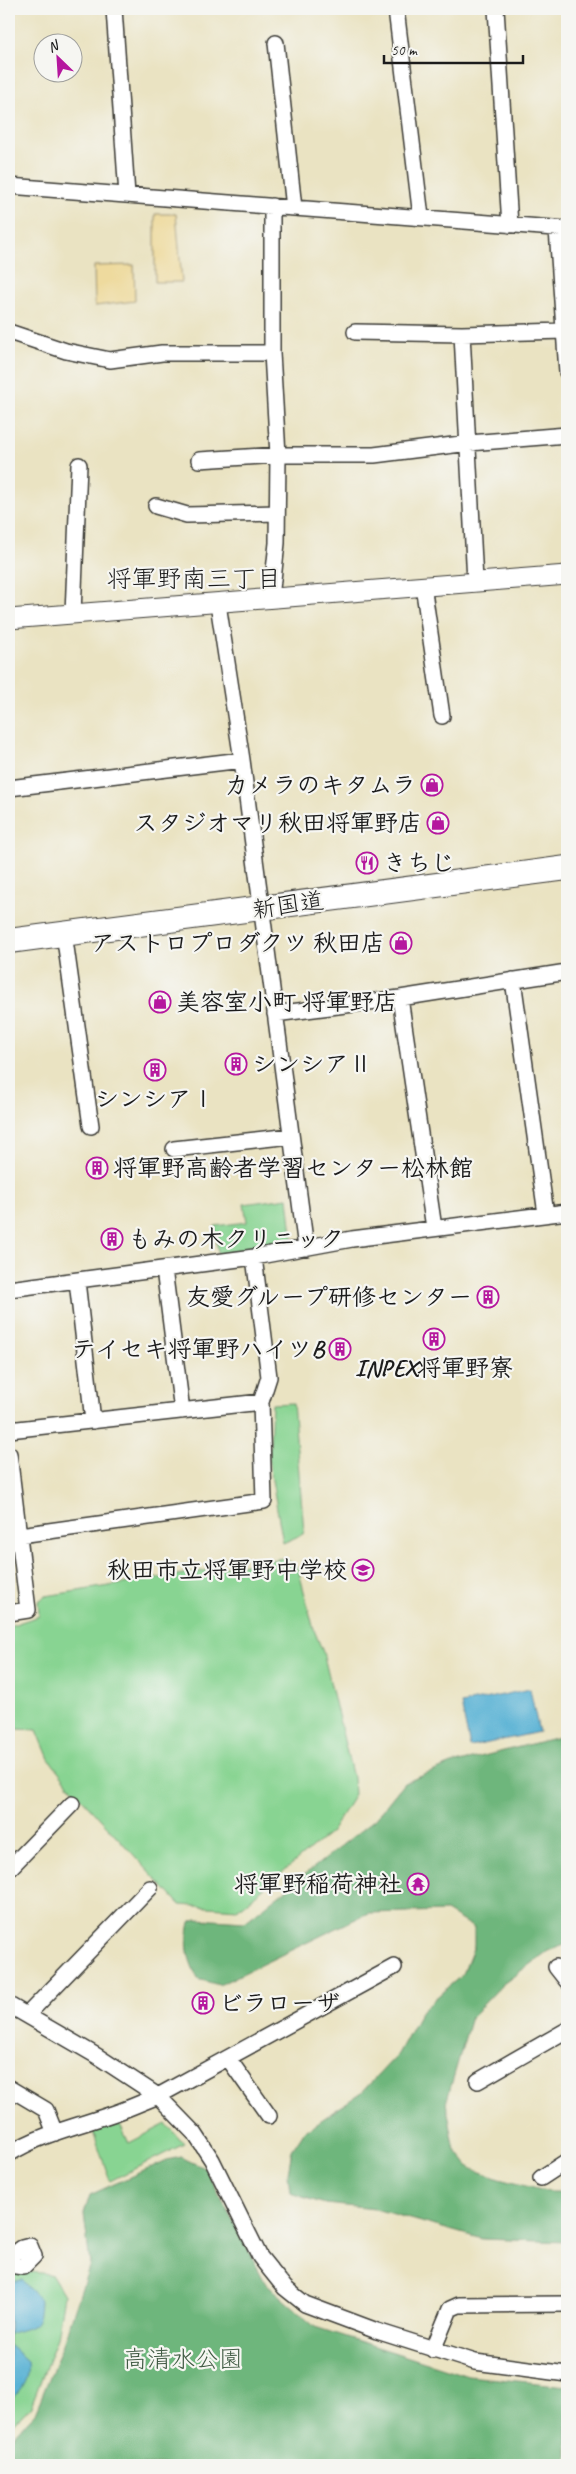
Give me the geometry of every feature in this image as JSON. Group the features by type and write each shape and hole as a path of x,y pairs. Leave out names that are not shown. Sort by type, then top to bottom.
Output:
{"main road":[{"name":"新国道","path":"9,940 567,868"}],"street":[{"path":"114,9 127,195"},
{"path":"396,9 421,217"},
{"path":"496,9 510,225"},
{"path":"276,44 294,208"},
{"path":"9,186 562,229 564,331 567,372"},
{"path":"270,598 277,543 278,455 272,353 272,206"},
{"path":"355,332 462,334 564,331"},
{"path":"9,332 66,351 110,360 162,353 272,353"},
{"path":"462,334 475,581"},
{"path":"199,460 278,455 374,455 469,443 567,435"},
{"path":"72,614 78,465"},
{"path":"156,506 187,514 277,513"},
{"path":"9,619 567,575"},
{"path":"423,586 442,716"},
{"path":"218,604 242,760 306,1248"},
{"path":"9,788 242,760"},
{"path":"64,933 91,1126"},
{"path":"275,1014 400,998 567,972"},
{"path":"513,980 546,1214"},
{"path":"400,998 434,1228"},
{"path":"174,1149 291,1136"},
{"path":"9,1289 164,1270 434,1228 567,1212"},
{"path":"20,1535 264,1502 261,1402 269,1377 254,1257"},
{"path":"164,1270 182,1411"},
{"path":"77,1282 93,1420"},
{"path":"9,1430 261,1402"},
{"path":"9,1454 28,1610 9,1613"},
{"path":"9,1870 72,1804"},
{"path":"27,2015 150,1888"},
{"path":"9,2154 55,2133 120,2112 158,2096 394,1967"},
{"path":"556,1967 567,1981"},
{"path":"9,2005 158,2096 194,2134 212,2160 260,2257 285,2288 312,2307 433,2350 475,2362 567,2374"},
{"path":"478,2081 567,2030"},
{"path":"228,2058 269,2116"},
{"path":"9,2088 46,2110 55,2133"},
{"path":"541,2178 567,2161"},
{"path":"9,2258 22,2248 30,2246 34,2256 23,2267 9,2265"},
{"path":"433,2350 450,2309 459,2305 567,2304"}],"green space":[{"path":"288,1198 293,1243 218,1254 215,1226 247,1222 244,1204"},
{"path":"293,1403 304,1531 303,1534 283,1543 269,1463 272,1404"},
{"path":"284,1558 298,1568 314,1630 323,1652 353,1778 354,1795 331,1832 238,1909 180,1905 69,1785 49,1759 37,1730 16,1729 9,1686 9,1626 39,1616 38,1601 46,1596"},
{"path":"567,1735 567,1944 548,1951 503,1984 471,2017 446,2103 455,2150 470,2168 499,2179 549,2192 567,2192 567,2242 482,2239 375,2209 325,2204 290,2193 288,2173 292,2150 304,2132 362,2092 398,2054 422,2010 463,1974 474,1946 474,1928 446,1911 368,1913 219,1985 198,1979 194,1971 187,1945 190,1922 197,1919 245,1922 375,1819 404,1783 452,1764"},
{"path":"116,2116 129,2143 166,2124 184,2144 110,2181 91,2126"},
{"name":"高清水公園","path":"181,2157 206,2169 266,2284 315,2327 468,2376 567,2386 567,2465 9,2465 9,2440 35,2413 62,2347 90,2264 84,2214 90,2195 167,2160"},
{"path":"9,2270 52,2275 64,2295 57,2338 31,2406 9,2429"}],"sand":[{"path":"155,214 176,214 182,282 155,282"},
{"path":"134,265 135,301 95,306 94,266"}],"water":[{"path":"530,1689 539,1732 470,1747 461,1704"},
{"path":"22,2280 40,2301 38,2316 30,2327 11,2333 9,2336 9,2282"},
{"path":"9,2345 27,2361 27,2374 24,2384 9,2402"}],"place":[{"name":"カメラのキタムラ","path":"432,785"},
{"name":"スタジオマリ秋田将軍野店","path":"438,823"},
{"name":"きちじ","path":"367,863"},
{"name":"アストロプロダクツ 秋田店","path":"401,943"},
{"name":"美容室小町 将軍野店","path":"160,1002"},
{"name":"シンシアⅡ","path":"236,1064"},
{"name":"シンシアⅠ","path":"155,1070"},
{"name":"将軍野高齢者学習センター松林館","path":"97,1168"},
{"name":"もみの木クリニック","path":"112,1239"},
{"name":"友愛グループ研修センター","path":"488,1297"},
{"name":"INPEX将軍野寮","path":"434,1339"},
{"name":"テイセキ将軍野ハイツB","path":"340,1349"},
{"name":"秋田市立将軍野中学校","path":"363,1570"},
{"name":"将軍野稲荷神社","path":"418,1884"},
{"name":"ビラローザ","path":"203,2003"}],"district":[{"name":"将軍野南三丁目","path":"194,578"}]}
